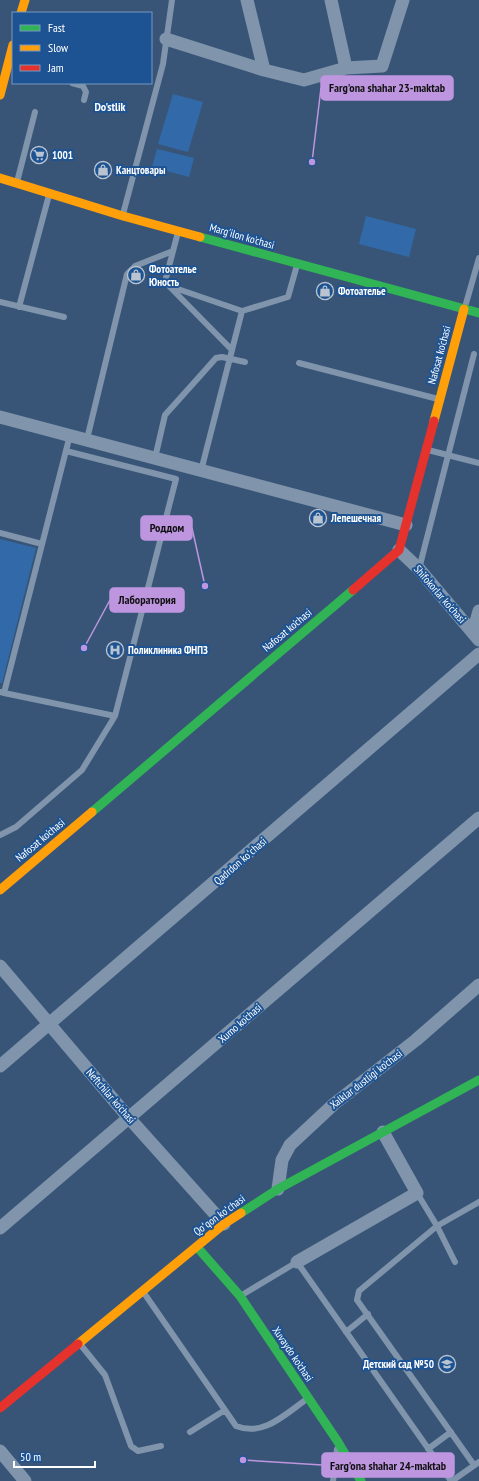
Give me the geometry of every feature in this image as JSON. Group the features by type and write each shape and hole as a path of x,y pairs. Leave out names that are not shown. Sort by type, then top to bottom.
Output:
{"street":[{"path":"21,12 25,0"},
{"path":"247,0 264,70"},
{"path":"331,0 346,68"},
{"path":"166,39 264,70 304,80 346,68 382,66 403,0"},
{"path":"0,95 12,48"},
{"name":"Marg'ilon ko'chasi","path":"0,178 123,216 479,313"},
{"name":"Nafosat ko'chasi","path":"0,890 399,550 464,309"},
{"path":"0,417 406,525"},
{"name":"Shifokorlar ko'chasi","path":"399,550 420,569 476,636"},
{"path":"476,636 479,611"},
{"name":"Qadrdon koʻchasi","path":"0,1066 50,1025 479,654"},
{"name":"Xumo ko'chasi","path":"0,1228 479,818"},
{"name":"Neftchilar ko'chasi","path":"0,966 129,1118 224,1224"},
{"name":"Xalklar dustligi ko'chasi","path":"278,1189 282,1160 290,1145 334,1104 416,1040 479,985"},
{"name":"Qoʻqon koʻchasi","path":"0,1408 80,1344 224,1224 278,1189 479,1080"},
{"path":"297,1262 417,1194 383,1132"},
{"name":"Xuvaydo ko'chasi","path":"197,1247 240,1296 338,1442 361,1481"},
{"path":"0,1451 25,1481"}],"lane":[{"path":"123,216 163,64 172,0"},
{"path":"76,84 83,86 86,92 84,100"},
{"path":"16,183 36,112"},
{"path":"19,307 50,193"},
{"path":"178,230 166,278 169,286 232,350"},
{"path":"87,440 128,274 135,266 173,251"},
{"path":"464,309 479,258"},
{"path":"169,286 242,311 288,298 297,264"},
{"path":"0,302 64,317"},
{"path":"201,471 242,311"},
{"path":"420,569 474,354"},
{"path":"155,458 166,415 216,358 230,358 245,362"},
{"path":"299,363 440,399"},
{"path":"70,435 2,692 115,716"},
{"path":"426,450 479,463"},
{"path":"0,835 16,827 82,770 115,716 176,480 66,451"},
{"path":"0,533 42,544"},
{"path":"417,1194 437,1226 455,1262"},
{"path":"240,1296 297,1262 451,1481 477,1464 451,1432 357,1300 359,1291 437,1226 479,1202"},
{"path":"143,1291 236,1426 244,1429 264,1428 309,1398"},
{"path":"346,1332 368,1314"},
{"path":"80,1344 105,1375 131,1446 138,1451 161,1446"},
{"path":"190,1432 225,1410"},
{"path":"428,1449 451,1432"},
{"path":"333,1481 338,1442"}],"shaded area":[{"path":"173,94 203,102 188,152 158,144"},
{"path":"157,149 194,158 189,177 152,167"},
{"path":"366,216 416,229 409,257 359,244"},
{"path":"0,539 36,548 2,683 0,683"}],"traffic: fast":[{"path":"200,237 479,313"},
{"path":"92,812 353,590"},
{"path":"241,1213 278,1189 479,1080"},
{"path":"197,1247 240,1296 338,1442 361,1481"}],"traffic: slow":[{"path":"21,12 25,0"},
{"path":"0,95 12,49"},
{"path":"0,178 123,216 200,237"},
{"path":"434,421 464,309"},
{"path":"0,890 92,812"},
{"path":"78,1344 224,1224 241,1213"}],"traffic: jam":[{"path":"353,590 399,550 434,421"},
{"path":"0,1408 78,1344"}],"place":[{"name":"1001","path":"39,155"},
{"name":"Farg'ona shahar 23-maktab","path":"312,162"},
{"name":"Канцтовары","path":"103,170"},
{"name":"Фотоателье Юность","path":"136,275"},
{"name":"Фотоателье","path":"325,291"},
{"name":"Лепешечная","path":"318,518"},
{"name":"Роддом","path":"205,586"},
{"name":"Лаборатория","path":"84,648"},
{"name":"Поликлиника ФНПЗ","path":"115,650"},
{"name":"Детский сад №50","path":"447,1364"},
{"name":"Farg'ona shahar 24-maktab","path":"243,1460"}],"district":[{"name":"Do'stlik","path":"110,107"}]}
